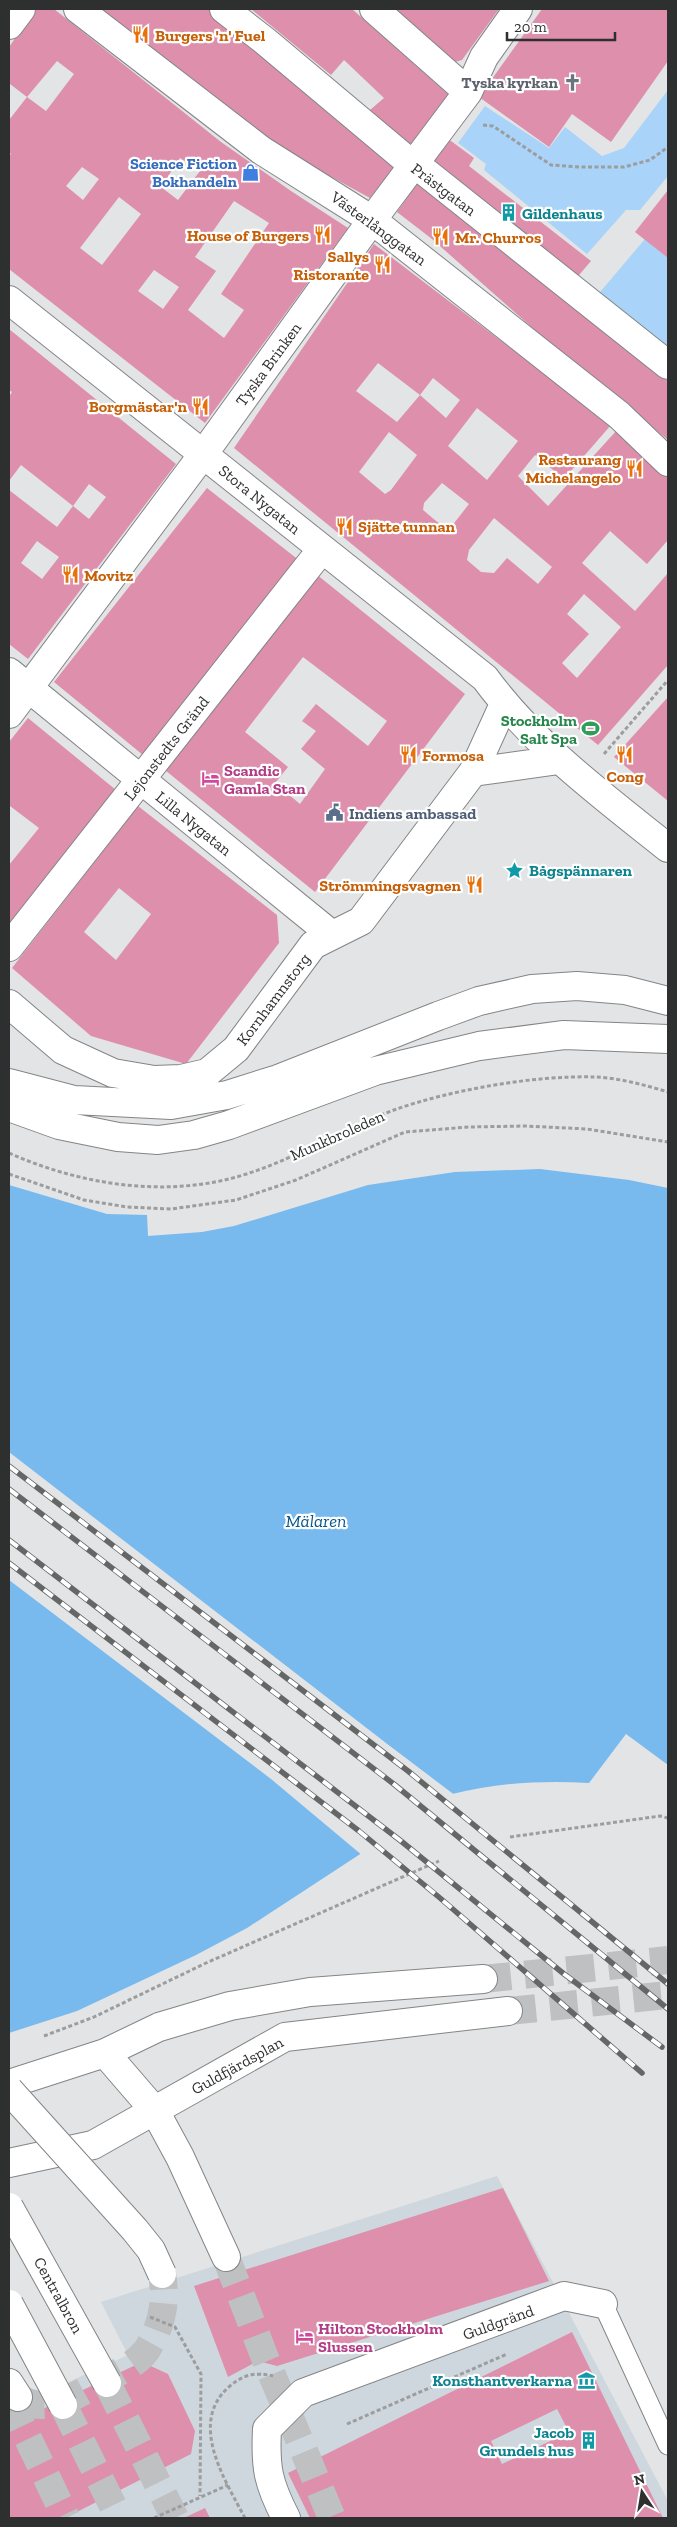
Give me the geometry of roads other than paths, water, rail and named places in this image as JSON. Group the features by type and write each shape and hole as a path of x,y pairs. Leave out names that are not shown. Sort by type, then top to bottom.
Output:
{"main road":[{"path":"9,25 21,9"},
{"name":"Västerlånggatan","path":"78,9 262,150 372,220 619,415 668,462"},
{"name":"Prästgatan","path":"224,9 265,40 414,166 424,171 668,365"},
{"path":"374,9 468,92"},
{"name":"Tyska Brinken","path":"9,714 18,680 204,454 372,220 468,92 484,57 518,9"},
{"name":"Stora Nygatan","path":"9,300 485,678 504,704"},
{"name":"Lejonstedts Gränd","path":"9,947 322,550"},
{"name":"Lilla Nygatan","path":"18,680 332,935"},
{"path":"504,704 558,760 668,848"},
{"name":"Kornhamnstorg","path":"9,1004 63,1050 113,1073 154,1080 181,1079 207,1073 236,1049 313,945 361,921 473,772 504,704"},
{"path":"473,772 558,760"},
{"path":"9,1083 74,1100 171,1105 226,1095 278,1079 479,1001 532,990 576,986 625,990 668,1000"},
{"path":"9,1107 59,1125 118,1137 158,1140 194,1135 229,1125 375,1071 479,1046 564,1035 668,1039"},
{"path":"9,2084 105,2053 159,2027 230,2006 310,1992 483,1979"},
{"name":"Guldfjärdsplan","path":"9,2163 93,2145 285,2037 508,2011"},
{"path":"105,2053 155,2111 180,2157 226,2257"},
{"path":"9,2090 152,2250 162,2274"},
{"name":"Centralbron","path":"9,2207 108,2383"},
{"name":"Guldgränd","path":"286,2518 270,2488 265,2457 267,2429 303,2393 564,2296 603,2304"},
{"path":"9,2304 63,2405"}],"lane":[{"path":"603,2304 668,2445"}],"water":[{"name":"Mälaren","path":"540,1169 629,1180 668,1188 668,1765 626,1734 589,1783 520,1783 452,1794 247,1928 196,1955 77,2011 9,2033 9,1185 107,1214 147,1215 148,1236 202,1232 234,1226 368,1185 455,1172"}],"tunnel":[{"path":"483,1979 668,1960"},
{"path":"508,2011 668,1995"},
{"path":"226,2257 265,2358 332,2518"},
{"path":"18,2397 29,2403 39,2405 61,2402 120,2372 137,2360 146,2351 156,2333 162,2314 164,2294 162,2274"},
{"path":"107,2383 175,2518"},
{"path":"10,2401 66,2518"},
{"path":"63,2405 119,2518"}],"railway":[{"path":"9,1466 408,1771 668,1984"},
{"path":"9,1489 395,1785 668,2009"},
{"path":"9,1540 401,1841 564,1974 662,2047"},
{"path":"9,1563 359,1831 440,1898 642,2073"}],"place":[{"name":"Burgers 'n' Fuel","path":"141,35"},
{"name":"Tyska kyrkan","path":"572,82"},
{"name":"Science Fiction Bokhandeln","path":"251,172"},
{"name":"Gildenhaus","path":"508,213"},
{"name":"House of Burgers","path":"323,235"},
{"name":"Mr. Churros","path":"441,237"},
{"name":"Sallys Ristorante","path":"383,265"},
{"name":"Borgmästar'n","path":"201,406"},
{"name":"Restaurang Michelangelo","path":"635,468"},
{"name":"Sjätte tunnan","path":"344,526"},
{"name":"Movitz","path":"70,575"},
{"name":"Stockholm Salt Spa","path":"591,729"},
{"name":"Formosa","path":"408,755"},
{"name":"Cong","path":"625,755"},
{"name":"Scandic Gamla Stan","path":"210,779"},
{"name":"Indiens ambassad","path":"335,813"},
{"name":"Bågspännaren","path":"515,870"},
{"name":"Strömmingsvagnen","path":"475,885"},
{"name":"Hilton Stockholm Slussen","path":"304,2337"},
{"name":"Konsthantverkarna","path":"586,2380"},
{"name":"Jacob Grundels hus","path":"588,2441"}]}
